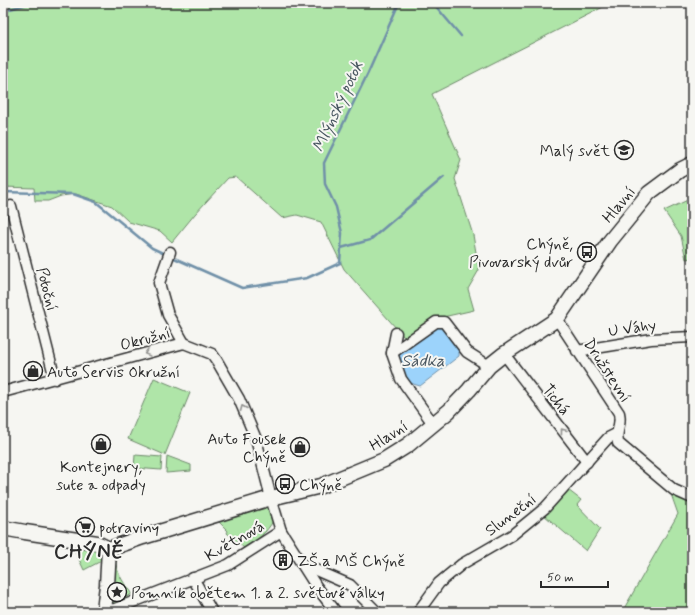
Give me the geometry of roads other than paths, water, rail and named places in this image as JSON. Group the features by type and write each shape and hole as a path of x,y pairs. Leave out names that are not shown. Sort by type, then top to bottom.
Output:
{"street":[{"name":"Hlavní","path":"109,550 143,537 271,498 321,486 384,460 408,445 434,425 449,411 489,366 504,354 557,319 610,241 649,193 680,170 692,164"},
{"name":"Potoční","path":"11,206 55,379"},
{"path":"170,252 159,283 168,315 184,344"},
{"name":"Družstevní","path":"557,319 619,413 621,422 616,434"},
{"path":"392,353 436,322 444,322 467,352 489,366"},
{"path":"396,333 392,353 401,379 434,425"},
{"name":"U Váhy","path":"577,351 651,339 692,337"},
{"name":"Okružní","path":"3,392 184,344 212,354 218,361 239,399 256,438 271,498"},
{"name":"Tichá","path":"504,354 587,462"},
{"path":"616,434 618,443 674,490 692,498"},
{"name":"Sluneční","path":"418,612 439,583 462,564 512,535 545,508 608,438 616,434"},
{"name":"Květnová","path":"104,611 115,609 228,565 280,531 271,498"},
{"path":"3,528 98,543 109,550 104,611"},
{"path":"280,531 316,586 336,612"},
{"path":"302,564 350,586 377,612"},
{"path":"193,578 212,612"}],"water":[{"name":"Sádka","path":"438,327 445,329 459,350 459,356 420,386 410,383 399,366 397,358 401,352"}],"waterway":[{"path":"3,11 31,3"},
{"name":"Mlýnský potok","path":"172,257 242,288 307,278 340,263 342,233 336,207 325,184 324,163 368,73 399,3"},
{"path":"433,3 461,36"},
{"path":"341,248 370,240 444,177"},
{"name":"Mlýnský potok","path":"3,192 73,194 96,202 152,248 167,255"}],"place":[{"name":"Malý svět","path":"624,150"},
{"name":"Chýně, Pivovarský dvůr","path":"587,252"},
{"name":"Auto Servis Okružní","path":"33,371"},
{"name":"Kontejnery, sute a odpady","path":"101,444"},
{"name":"Auto Fousek Chýně","path":"300,447"},
{"name":"Chýně","path":"285,484"},
{"name":"potraviny","path":"85,527"},
{"name":"ZŠ a MŠ Chýně","path":"283,560"},
{"name":"Pomník obětem 1. a 2. světové války","path":"117,592"}],"district":[{"name":"CHÝNĚ","path":"89,551"}]}
